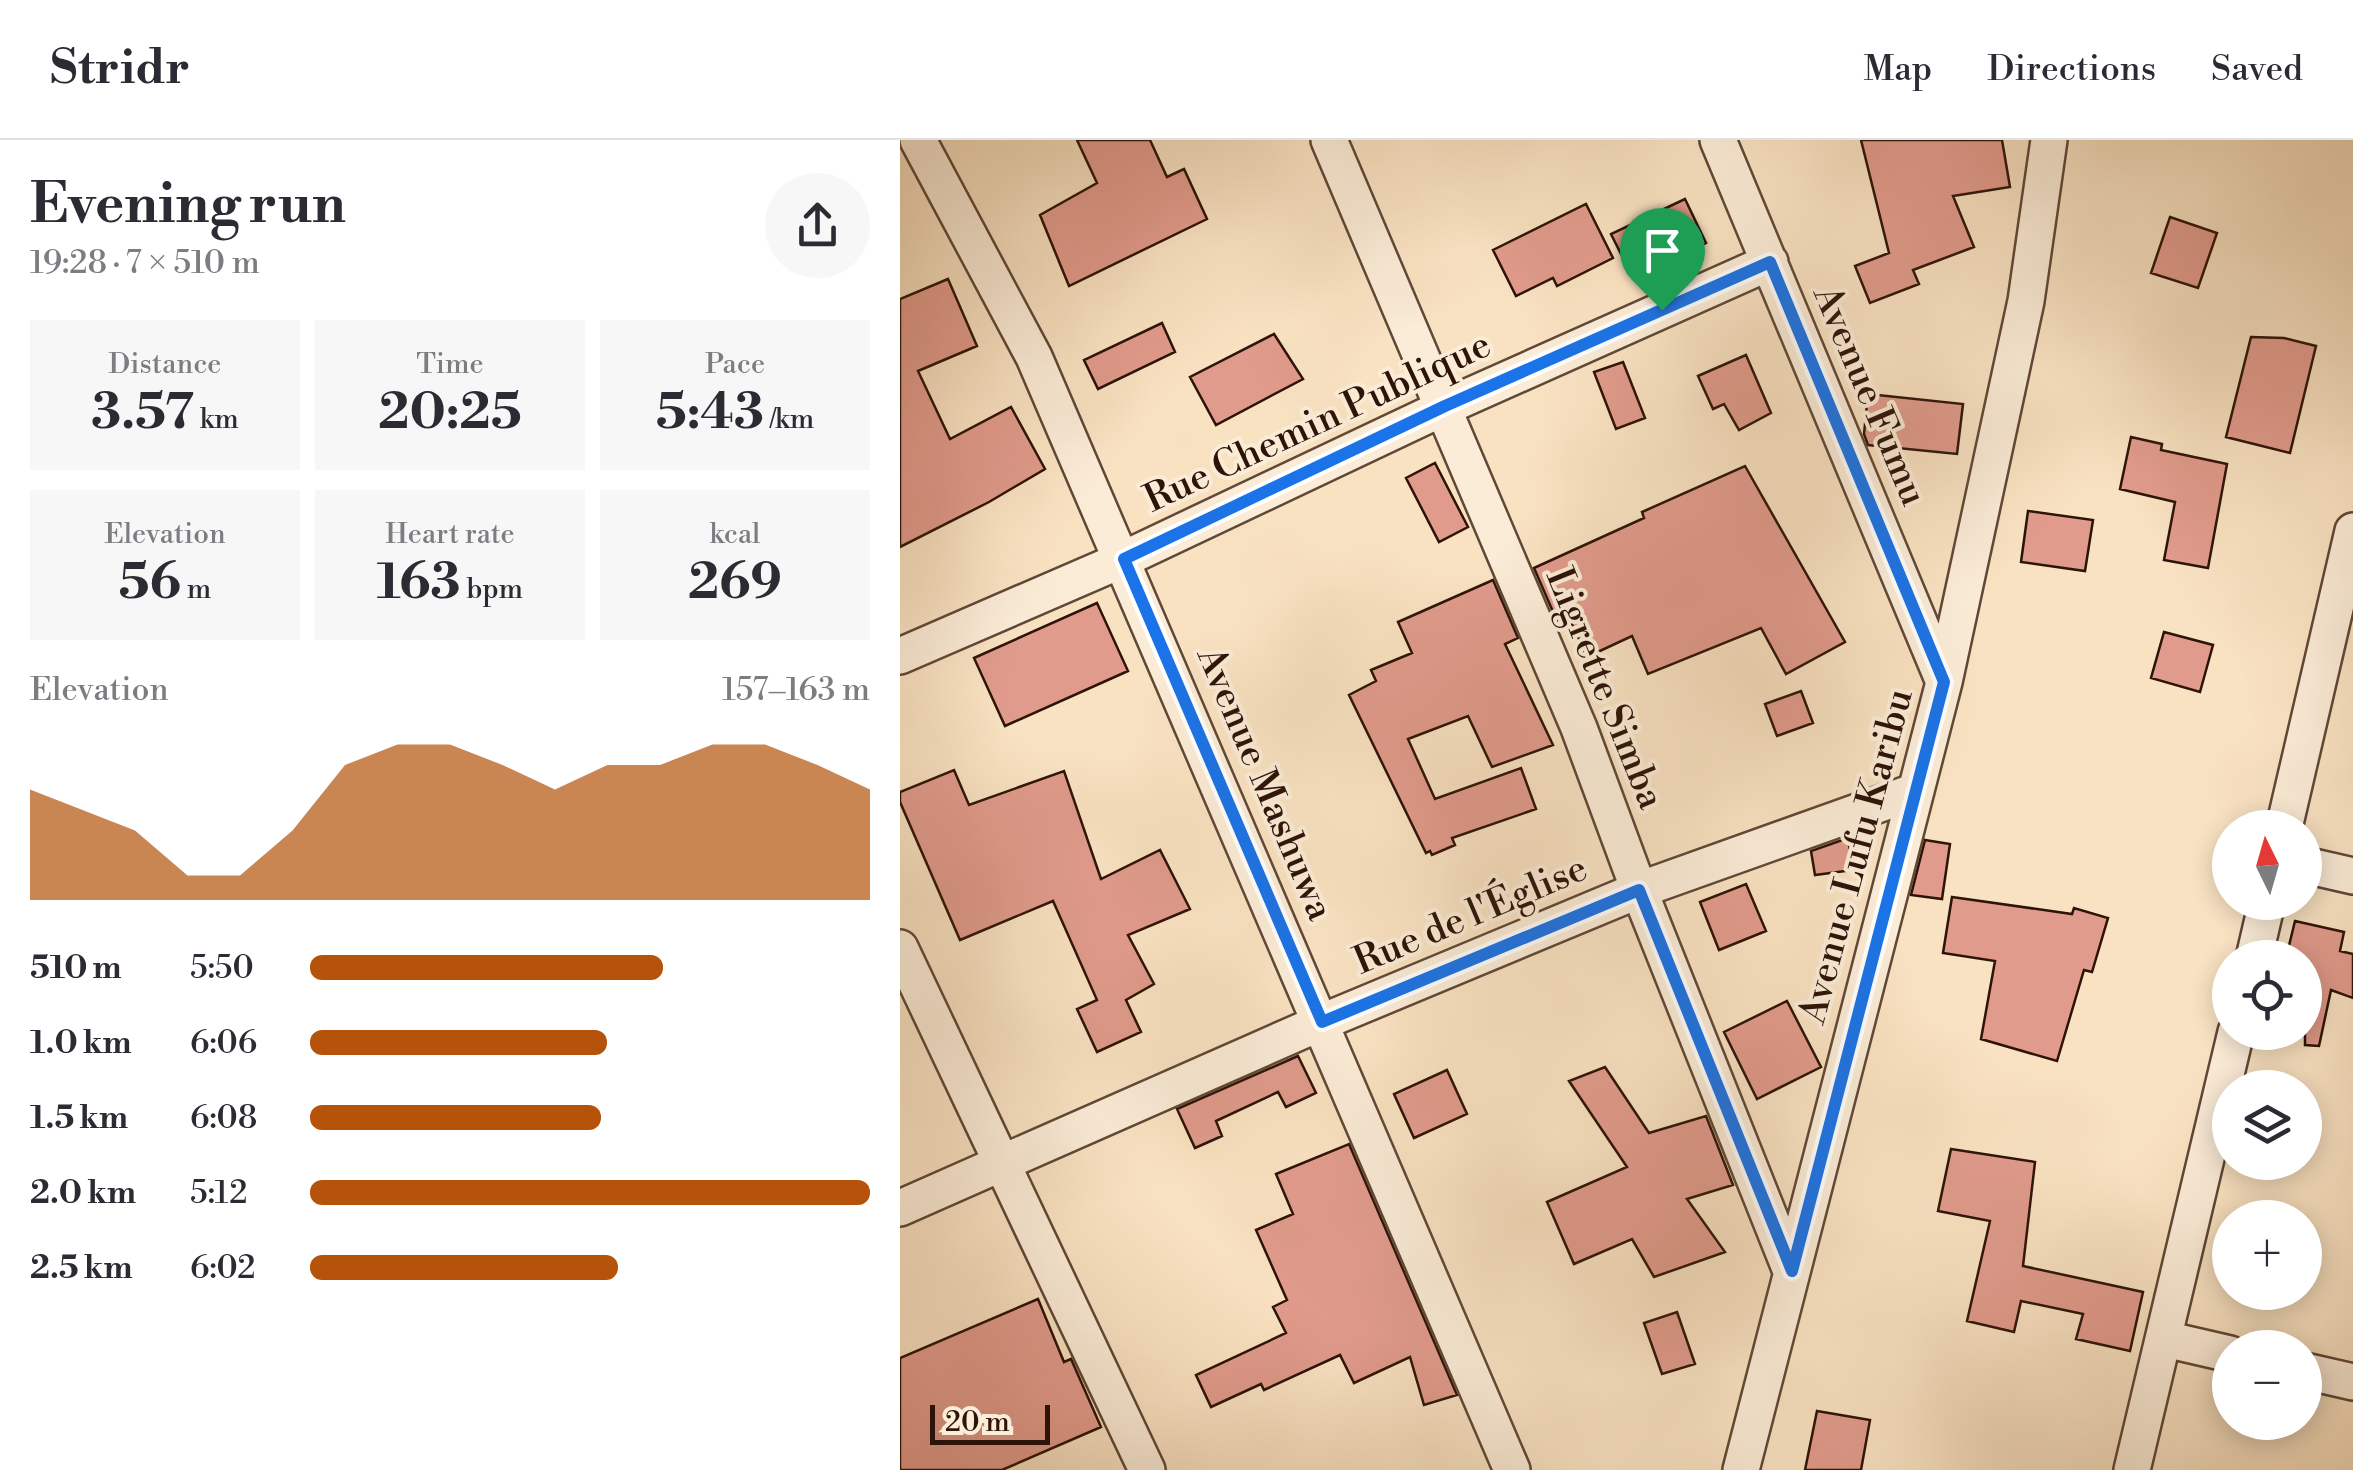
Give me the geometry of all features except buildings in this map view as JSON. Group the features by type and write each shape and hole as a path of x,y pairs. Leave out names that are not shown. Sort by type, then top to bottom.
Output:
{"street":[{"name":"Avenue Mashuwa","path":"918,140 1034,357 1512,1470"},
{"name":"Ligrette Simba","path":"1330,140 1579,728 1639,890 1792,1271"},
{"name":"Avenue Fumu","path":"1718,140 1944,682"},
{"name":"Avenue Lufu Karibu","path":"1741,1470 1944,682 2026,301 2049,140"},
{"name":"Rue Chemin Publique","path":"900,656 1124,559 1445,406 1770,262"},
{"path":"2288,810 2353,530"},
{"name":"Rue de l'Église","path":"900,1208 1322,1022 1639,890 1916,791"},
{"path":"2322,869 2353,876"},
{"path":"900,948 1147,1470"},
{"path":"2132,1470 2232,1050"},
{"path":"2165,1339 2212,1350"},
{"path":"2322,1375 2353,1382"}],"route":[{"path":"1770,262 1944,682 1792,1271 1639,890 1322,1022 1124,559 1445,406 1662,310 1770,262"}]}
